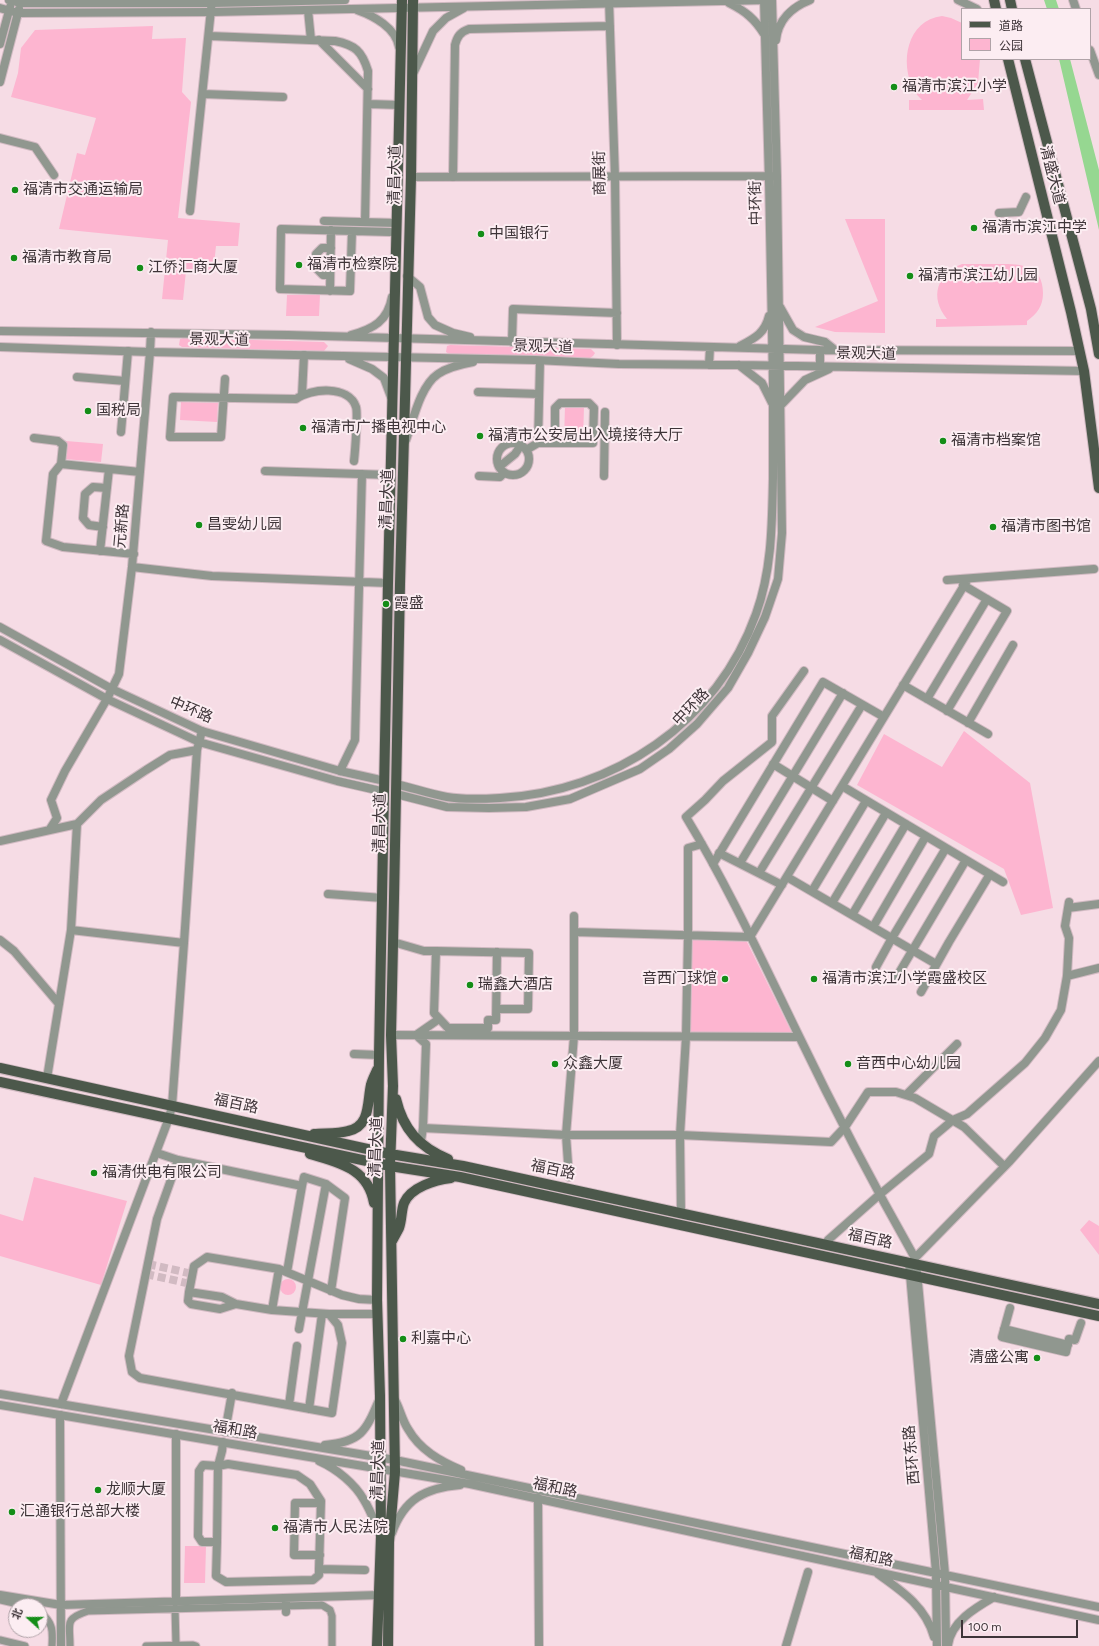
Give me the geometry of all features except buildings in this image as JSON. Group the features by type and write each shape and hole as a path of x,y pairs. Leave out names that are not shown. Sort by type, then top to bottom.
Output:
{"main road":[{"name":"清昌大道","path":"388,1646 385,1539 380,1469 377,1219 388,583 402,4"},
{"name":"清昌大道","path":"377,1646 379,1595 385,1539 395,1472 390,1166 393,1086 391,1035 405,358 411,177 413,4"},
{"name":"清盛大道","path":"1008,60 1080,351 1084,371 1099,488"},
{"name":"清盛大道","path":"1025,60 1091,309 1099,354"},
{"path":"304,1135 348,1132 362,1122 368,1112 371,1084 379,1060"},
{"name":"福百路","path":"0,1068 390,1154 463,1166 914,1262 1099,1304"},
{"name":"福百路","path":"0,1082 390,1166 460,1177 1099,1316"},
{"path":"393,1086 402,1119 419,1142 432,1152 463,1166"},
{"path":"297,1145 310,1155 342,1164 356,1171 367,1184 373,1196 377,1219"},
{"path":"391,1243 399,1227 404,1203 412,1193 426,1184 442,1179 460,1177"}],"street":[{"path":"0,44 11,0 345,0"},
{"name":"中环街","path":"764,0 773,176"},
{"name":"中环街","path":"772,0 774,63 773,176 777,405"},
{"path":"0,8 18,13 212,12 308,10 402,4 466,7 609,2 726,2 775,0"},
{"path":"774,63 776,36 781,22 791,10 799,4 810,0"},
{"path":"958,0 975,8"},
{"path":"0,82 21,1"},
{"path":"190,211 212,1"},
{"name":"商展街","path":"609,2 615,177 617,345"},
{"path":"726,2 739,8 752,17 765,35"},
{"path":"412,77 433,31 446,18 466,7"},
{"path":"352,8 368,14 392,32 398,39 401,58"},
{"path":"308,10 315,40 368,89"},
{"path":"453,177 455,45 457,36 463,31 469,29 610,26"},
{"path":"209,36 334,41 350,44 364,56 368,71 365,222"},
{"path":"1091,53 1099,75"},
{"path":"203,94 283,97"},
{"path":"368,104 400,105"},
{"path":"0,138 35,148 54,175"},
{"path":"411,177 773,176"},
{"path":"999,213 1019,212 1026,198"},
{"path":"324,221 397,223"},
{"path":"352,231 350,291 280,289 281,229 390,232"},
{"path":"330,290 331,230"},
{"path":"330,248 322,248 316,254 316,268 323,275 330,275"},
{"path":"343,337 375,326 386,315 391,304 396,276"},
{"path":"407,276 420,287 428,317 435,325 453,333 486,341"},
{"path":"739,347 750,341 766,328 775,305"},
{"path":"775,305 793,330 804,337 825,342 835,350"},
{"path":"512,342 513,310 617,313"},
{"name":"景观大道","path":"0,331 151,332 820,350 1080,351"},
{"name":"元新路","path":"50,829 57,818 51,800 65,771 107,699 119,674 134,554 151,332"},
{"name":"景观大道","path":"0,347 150,352 486,359 619,364 1084,371"},
{"path":"710,347 710,365"},
{"path":"820,350 820,367"},
{"path":"121,432 128,351"},
{"path":"302,395 304,355"},
{"path":"342,356 362,364 384,378 391,397 393,417"},
{"path":"403,449 418,404 429,384 437,374 456,366 486,359"},
{"path":"538,443 540,361"},
{"path":"739,365 762,383 777,405 805,380 834,367"},
{"path":"77,377 125,381"},
{"path":"225,379 223,398 220,437 170,437 173,397 223,398 296,399 302,395 331,390 347,396 356,408 354,461"},
{"path":"478,392 539,394"},
{"path":"555,443 555,408 560,403 589,403 594,408 594,443"},
{"name":"中环路","path":"396,789 447,807 526,807 570,799 640,769 669,749 697,724 728,688 748,654 765,617 778,579 782,533 777,405"},
{"path":"604,476 605,412"},
{"path":"34,438 58,441 63,445 61,464 54,474 46,541 63,547 134,554"},
{"path":"479,476 500,477 501,470 497,459 501,449 510,443 523,448 528,458 528,463 523,471 514,475 501,470"},
{"path":"501,470 515,454 523,448 538,443 605,444"},
{"path":"61,464 140,472"},
{"path":"100,551 109,469"},
{"path":"265,471 391,475"},
{"path":"340,772 355,740 362,474"},
{"path":"103,527 89,525 83,518 85,494 93,487 107,488"},
{"path":"132,566 212,576 388,583"},
{"path":"947,580 966,582 1094,569"},
{"path":"947,711 1007,611 987,599 966,582"},
{"path":"750,937 966,582"},
{"path":"927,699 987,599"},
{"name":"中环路","path":"0,627 112,689 202,731 340,772 385,781"},
{"name":"中环路","path":"0,640 107,699 198,746 385,792"},
{"path":"968,723 1013,646"},
{"path":"804,671 772,716 772,742 723,781 686,817 702,844 750,937 799,1037 914,1262 1004,1166 1099,1061"},
{"path":"712,864 824,682 884,717"},
{"path":"903,685 988,734"},
{"path":"740,863 842,693"},
{"path":"759,873 862,705"},
{"path":"61,1404 156,1153 172,1106 198,746 202,731"},
{"path":"0,841 77,824 101,800 146,770 170,755 198,746"},
{"path":"773,764 833,801"},
{"path":"842,786 1003,882"},
{"path":"812,891 866,801"},
{"path":"832,903 886,813"},
{"path":"47,1078 71,930 77,824"},
{"path":"852,915 906,824"},
{"path":"873,927 926,836"},
{"path":"681,1213 680,1135 686,1037 688,848 702,844"},
{"path":"876,967 946,848"},
{"path":"719,853 782,885"},
{"path":"896,978 966,860"},
{"path":"921,992 990,874"},
{"path":"787,877 936,964"},
{"path":"328,894 383,898"},
{"path":"828,1240 929,1154 934,1136 953,1120 967,1114 1025,1063 1037,1048 1062,1010 1067,976 1070,938 1065,926 1069,905 1099,904"},
{"path":"569,1177 566,1135 574,1036 574,916"},
{"path":"71,930 184,943"},
{"path":"574,932 750,937"},
{"path":"0,940 14,951 59,1004"},
{"path":"393,942 424,951 530,953 528,1009 497,1009"},
{"path":"436,951 434,1014 448,1028 488,1028 488,1020 496,1020 497,952"},
{"path":"1067,976 1099,968"},
{"path":"416,1035 439,1018"},
{"path":"391,1035 799,1037"},
{"path":"416,1035 426,1044 423,1128 421,1141 419,1142"},
{"path":"906,1095 957,1044"},
{"path":"354,1054 379,1060"},
{"path":"423,1128 566,1135 680,1135 831,1142 845,1127 868,1092 896,1092 906,1095 964,1127 1004,1166"},
{"path":"156,1153 178,1160 302,1186"},
{"path":"178,1160 157,1219 129,1356 132,1372 140,1378 232,1393 309,1409 332,1412 342,1343 338,1326 325,1314"},
{"path":"272,1310 283,1271 304,1176 326,1184 345,1198 331,1291"},
{"path":"299,1329 326,1184"},
{"path":"236,1304 220,1309 188,1302 194,1266 207,1256 283,1271 331,1291 358,1299 377,1300"},
{"name":"西环东路","path":"914,1262 936,1572 937,1646"},
{"name":"西环东路","path":"914,1276 945,1574 947,1646"},
{"path":"189,1292 222,1297 236,1304 272,1310 325,1314 377,1314"},
{"path":"1010,1308 1002,1337 1066,1352 1069,1339 1075,1340 1081,1323"},
{"path":"309,1409 325,1314"},
{"path":"289,1405 298,1346"},
{"path":"216,1542 202,1542 198,1536 199,1471 203,1466 218,1466 228,1464 297,1475 310,1484 321,1503 319,1575 313,1580 226,1582 216,1576 218,1466 222,1452 222,1442 232,1393"},
{"name":"福和路","path":"0,1394 395,1460 1099,1607"},
{"path":"314,1446 333,1445 355,1438 365,1430 380,1396"},
{"path":"393,1397 408,1429 424,1449 445,1463 476,1477"},
{"name":"福和路","path":"0,1405 470,1484 1099,1620"},
{"path":"60,1415 61,1646"},
{"path":"176,1434 176,1645"},
{"path":"312,1457 335,1470 354,1487 364,1500 385,1539 410,1502 420,1495 436,1489 470,1484"},
{"path":"538,1498 538,1646"},
{"path":"320,1555 294,1555 295,1503 321,1503"},
{"path":"319,1569 365,1570"},
{"path":"786,1646 808,1572"},
{"path":"876,1572 904,1593 920,1608 929,1620 937,1646"},
{"path":"0,1595 61,1606 322,1605 330,1610 332,1616 332,1646"},
{"path":"286,1605 379,1595"},
{"path":"947,1646 955,1626 979,1606 994,1598"},
{"path":"70,1646 69,1622 74,1615 88,1611 176,1605"},
{"path":"48,1620 53,1629 52,1646"},
{"path":"0,1640 25,1646"},
{"path":"146,1646 193,1644 196,1646"}],"green space":[{"path":"942,16 961,23 961,60 980,60 978,83 967,100 983,99 984,110 909,110 909,100 922,100 915,91 909,79 907,56 909,44 921,25 930,19"},
{"path":"153,26 152,39 186,38 182,92 191,102 178,218 240,223 238,246 216,246 213,273 186,271 183,300 162,299 168,240 59,229 77,153 85,155 96,118 11,97 18,73 21,48 35,30"},
{"path":"845,219 885,219 885,333 835,332 815,327 878,301"},
{"path":"962,264 1013,264 1028,267 1039,276 1042,283 1043,298 1039,309 1034,316 1027,321 1027,325 936,327 936,319 947,319 941,311 938,303 938,287 953,268"},
{"path":"287,295 320,295 319,316 286,316"},
{"path":"180,339 324,342 328,346 324,351 182,347 179,345"},
{"path":"447,346 591,349 595,353 590,358 449,354 446,352"},
{"path":"181,402 218,403 217,422 180,420"},
{"path":"565,406 584,406 583,442 564,441"},
{"path":"66,441 103,444 101,462 64,459"},
{"path":"964,731 1030,783 1053,908 1021,915 1004,869 857,785 884,734 942,767"},
{"path":"692,940 746,940 792,1033 689,1033"},
{"path":"34,1177 127,1201 101,1285 0,1256 0,1214 23,1221"},
{"path":"1089,1220 1099,1226 1099,1255 1080,1230"},
{"path":"288,1279 294,1281 296,1287 294,1293 288,1295 282,1293 280,1287 282,1281"},
{"path":"185,1546 206,1546 205,1583 184,1583"}],"shaded area":[{"path":"1044,0 1056,0 1059,8 1047,8"},
{"path":"1059,60 1070,60 1099,170 1099,230"}],"tunnel":[{"path":"148,1264 193,1274"},
{"path":"146,1274 191,1284"}],"place":[{"name":"福清市滨江小学","path":"894,87"},
{"name":"福清市交通运输局","path":"15,190"},
{"name":"福清市滨江中学","path":"974,228"},
{"name":"中国银行","path":"481,234"},
{"name":"福清市教育局","path":"14,258"},
{"name":"福清市检察院","path":"299,265"},
{"name":"江侨汇商大厦","path":"140,268"},
{"name":"福清市滨江幼儿园","path":"910,276"},
{"name":"国税局","path":"88,411"},
{"name":"福清市广播电视中心","path":"303,428"},
{"name":"福清市公安局出入境接待大厅","path":"480,436"},
{"name":"福清市档案馆","path":"943,441"},
{"name":"昌雯幼儿园","path":"199,525"},
{"name":"福清市图书馆","path":"993,527"},
{"name":"霞盛","path":"386,604"},
{"name":"音西门球馆","path":"725,979"},
{"name":"福清市滨江小学霞盛校区","path":"814,979"},
{"name":"瑞鑫大酒店","path":"470,985"},
{"name":"众鑫大厦","path":"555,1064"},
{"name":"音西中心幼儿园","path":"848,1064"},
{"name":"福清供电有限公司","path":"94,1173"},
{"name":"利嘉中心","path":"403,1339"},
{"name":"清盛公寓","path":"1037,1358"},
{"name":"龙顺大厦","path":"98,1490"},
{"name":"汇通银行总部大楼","path":"12,1512"},
{"name":"福清市人民法院","path":"275,1528"}]}
